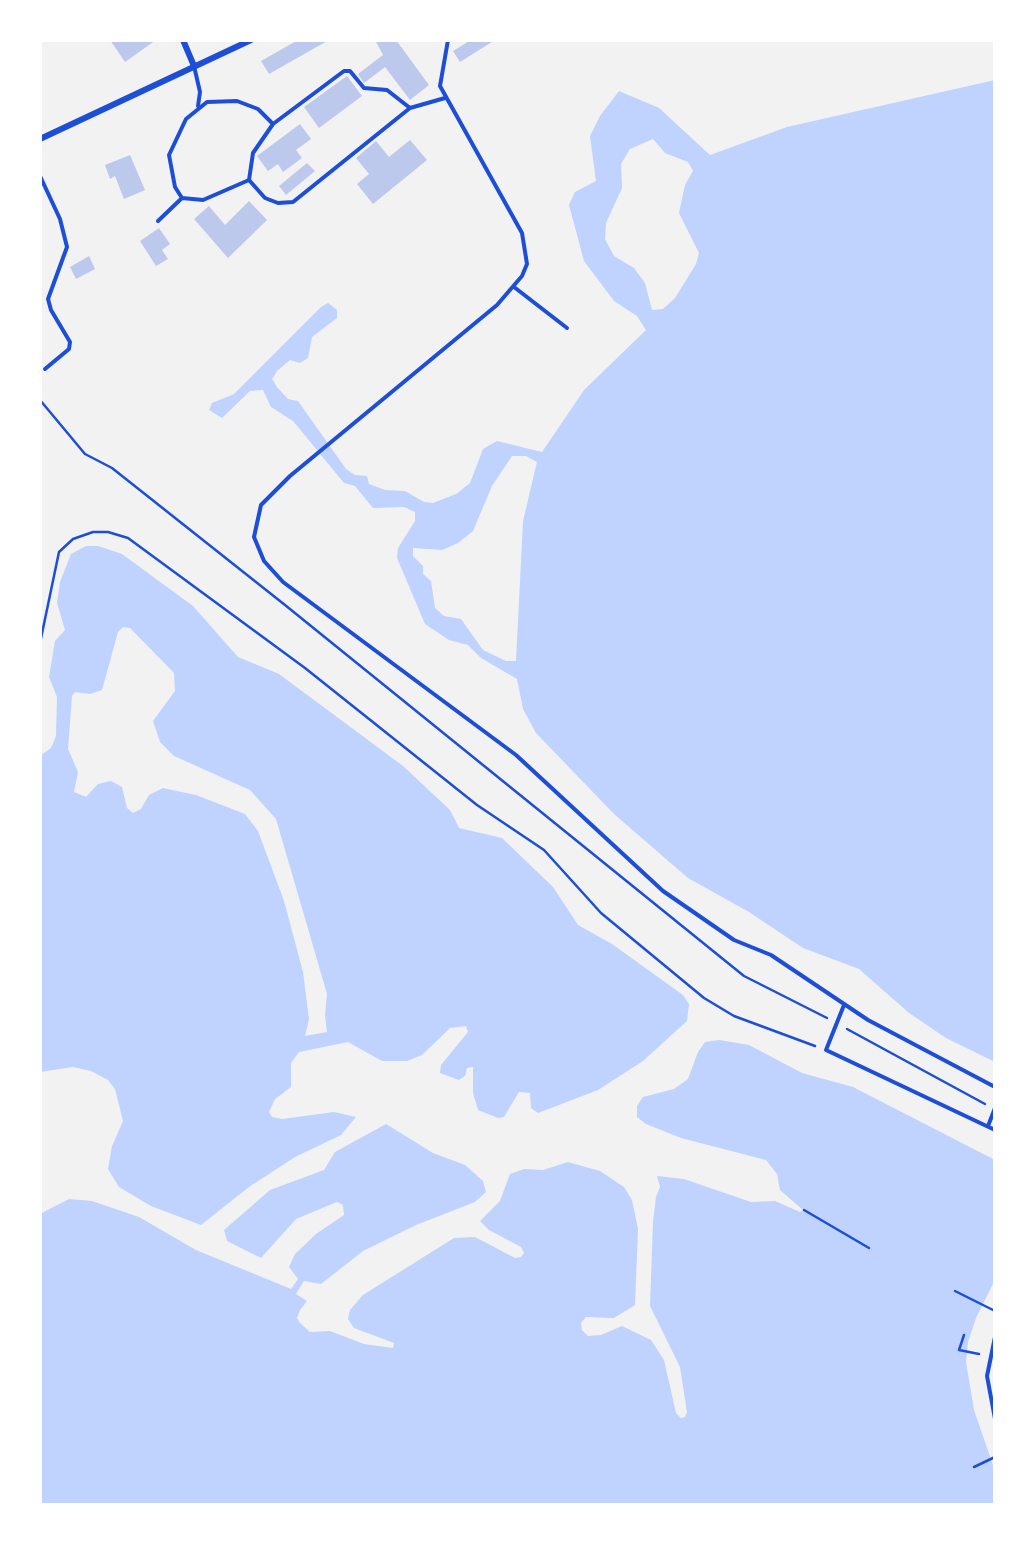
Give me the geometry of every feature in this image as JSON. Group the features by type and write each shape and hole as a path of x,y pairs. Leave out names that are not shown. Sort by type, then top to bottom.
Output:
{"street":[{"path":"183,40 194,66"},
{"path":"40,139 250,40"}],"lane":[{"path":"448,40 438,79 522,233 527,264 514,287 261,505 254,537 264,562 282,582 516,755 664,890 734,940 771,955 844,1004 995,1086"},
{"path":"194,66 200,92 198,106"},
{"path":"410,108 394,92 364,88 350,71 344,70 273,124 252,152 249,180 264,198 278,203 294,202 410,108 446,98"},
{"path":"249,180 203,200 182,198 174,187 169,155 186,119 198,106 216,100 237,101 258,109 273,124"},
{"path":"40,176 60,218 67,247 48,299 70,342 69,349 45,369"},
{"path":"40,205 50,198"},
{"path":"158,221 182,198"},
{"path":"514,287 567,328"},
{"path":"844,1004 826,1050 995,1130"},
{"path":"988,1126 995,1109"},
{"path":"995,1337 987,1376 995,1420"}],"path":[{"path":"40,400 74,445 112,468 286,605 744,976 995,1109"},
{"path":"40,643 59,552 73,539 92,532 128,538 306,668 477,804 544,850 600,913 704,998 734,1016 826,1050"},
{"path":"804,1210 869,1248"},
{"path":"954,1291 995,1312"},
{"path":"964,1335 959,1350 990,1356"},
{"path":"974,1467 995,1457"}],"water":[{"path":"995,80 995,1062 946,1038 909,1013 859,969 803,948 688,878 614,814 536,733 523,709 517,679 481,658 468,645 449,640 425,624 397,558 398,548 415,521 415,512 404,507 373,508 355,486 344,483 293,421 271,407 263,390 250,391 222,418 209,410 212,403 234,394 328,303 337,310 337,318 312,337 308,358 300,363 290,360 272,379 288,399 298,401 346,469 367,476 369,484 405,491 433,503 456,494 470,483 483,449 497,441 542,452 584,390 646,330 637,316 614,301 584,261 569,205 575,192 596,181 590,136 600,116 619,91 659,108 710,155 787,127","holes":["653,139 665,153 688,162 693,171 685,185 679,213 699,253 675,298 663,309 652,310 645,283 634,268 614,256 605,239 606,223 622,188 621,164 630,149","512,456 526,456 537,462 523,521 516,661 506,661 483,650 461,619 444,616 435,608 431,581 413,556 413,548 442,550 473,531 492,486"]},
{"path":"86,546 98,546 122,554 193,606 238,657 279,674 403,766 450,810 459,828 502,838 553,887 578,925 612,944 683,995 689,1004 687,1021 643,1061 598,1090 538,1113 531,1108 530,1093 519,1092 504,1117 498,1118 478,1110 473,1093 473,1067 467,1068 459,1080 440,1073 441,1065 468,1032 466,1026 450,1028 422,1055 407,1061 382,1061 348,1042 299,1052 291,1063 291,1087 275,1099 269,1112 282,1119 334,1112 356,1117 341,1135 295,1157 201,1225 151,1206 119,1187 108,1169 112,1146 123,1121 115,1089 91,1071 73,1067 40,1072 40,756 51,748 56,736 57,697 49,677 55,641 65,630 57,603 71,554","holes":["123,627 130,628 174,673 175,691 153,721 160,742 174,756 250,790 276,819 327,994 327,1032 305,1036 309,1019 303,972 284,901 258,831 245,814 196,795 163,788 149,795 141,809 133,813 127,808 122,787 111,781 98,784 86,797 74,792 78,772 68,749 72,696 75,692 90,694 102,690 118,632"]},
{"path":"705,1042 749,1045 802,1073 853,1087 995,1160 995,1280 976,1318 966,1362 974,1410 995,1471 995,1505 40,1505 40,1214 69,1199 92,1201 139,1217 196,1250 291,1289 298,1279 289,1267 295,1254 344,1215 343,1205 337,1202 296,1219 261,1258 227,1241 224,1230 270,1190 324,1170 335,1152 386,1124 433,1153 465,1165 483,1181 486,1192 475,1202 363,1251 321,1284 304,1281 296,1294 307,1301 297,1318 300,1323 310,1332 330,1331 364,1344 393,1348 394,1343 354,1328 348,1319 350,1310 363,1295 454,1238 475,1237 515,1258 521,1257 521,1247 480,1221 500,1201 510,1174 568,1162 600,1171 624,1187 632,1200 638,1229 635,1305 614,1318 586,1317 581,1323 582,1330 588,1336 601,1335 622,1326 651,1340 664,1360 676,1413 685,1417 680,1367 650,1306 653,1222 660,1187 657,1176 684,1179 751,1202 775,1201 803,1210 780,1190 777,1174 766,1160 681,1138 637,1117 637,1106 643,1097 674,1089 688,1079"}],"building":[{"path":"110,40 156,40 125,62"},
{"path":"298,40 329,40 269,74 261,61"},
{"path":"375,40 396,40 429,85 410,100 385,67 364,83 358,74 383,55"},
{"path":"471,40 495,40 460,62 453,51"},
{"path":"347,76 362,96 319,128 304,107"},
{"path":"300,124 311,139 296,150 302,158 283,172 278,164 268,171 257,156"},
{"path":"410,140 427,160 373,204 357,184 369,174 356,158 376,141 389,157"},
{"path":"130,155 145,190 124,199 115,176 110,179 105,165"},
{"path":"307,163 315,171 286,195 279,186"},
{"path":"249,201 267,220 228,258 194,219 209,206 225,225"},
{"path":"159,228 170,244 162,250 168,259 156,266 140,241"},
{"path":"89,256 95,269 76,279 70,267"}]}
